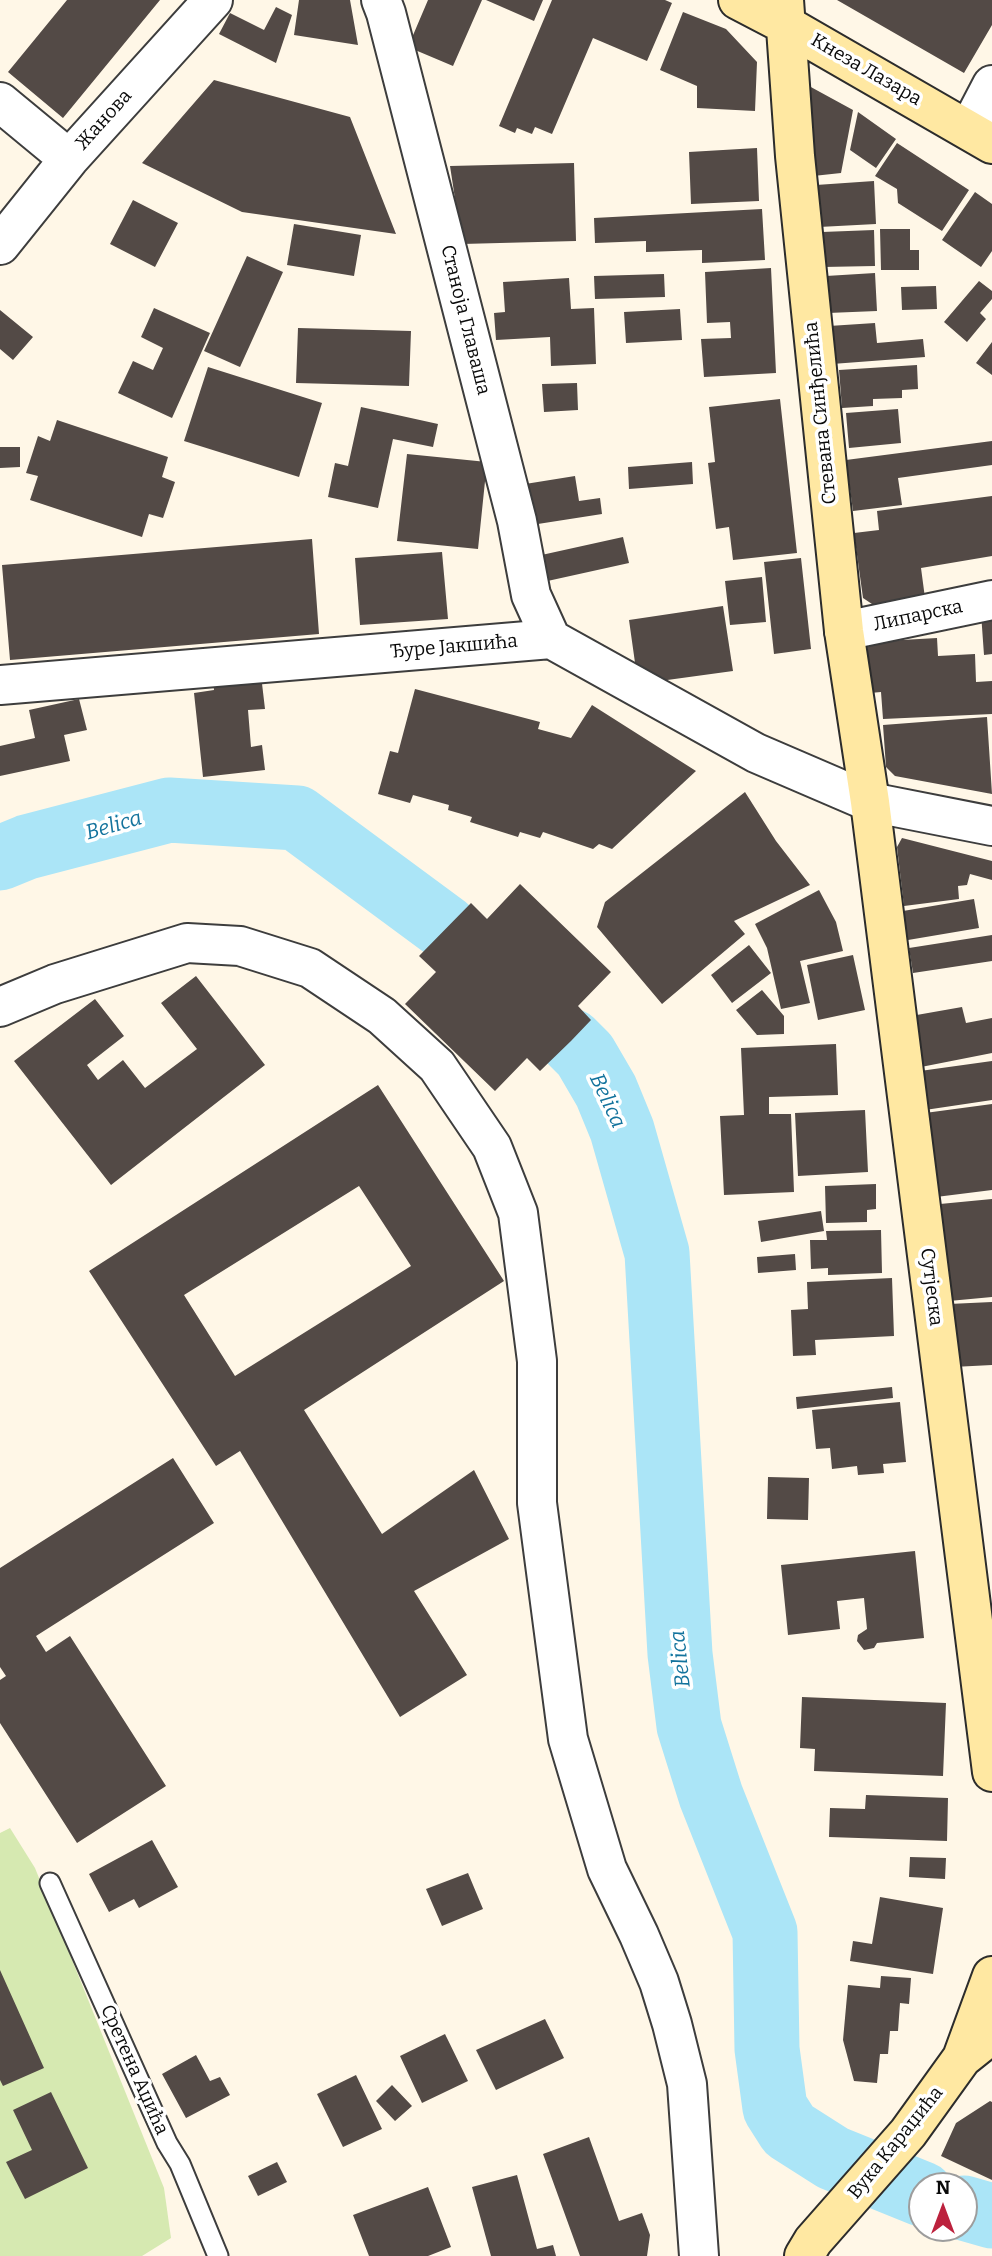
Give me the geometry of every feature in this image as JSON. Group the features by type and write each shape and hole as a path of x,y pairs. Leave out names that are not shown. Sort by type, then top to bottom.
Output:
{"main road":[{"name":"Кнеза Лазара","path":"737,0 784,12 980,136"},
{"name":"Стевана Синђелића","path":"784,12 795,156 844,631 870,802"},
{"name":"Сутјеска","path":"870,802 992,1772"},
{"path":"962,2059 992,1976"},
{"name":"Вука Караџића","path":"808,2249 908,2133 962,2059 992,2034"}],"street":[{"name":"Жанова","path":"0,245 69,159 213,0"},
{"name":"Станоја Главаша","path":"381,0 517,522 531,595 551,639"},
{"path":"980,136 992,85"},
{"path":"0,102 69,159"},
{"name":"Липарска","path":"844,631 992,600"},
{"path":"551,639 756,753 870,802 992,826"},
{"name":"Ђуре Јакшића","path":"0,685 551,639"},
{"path":"0,1007 55,984 187,943 240,946 310,968 382,1016 437,1066 492,1147 518,1213 537,1361 537,1503 568,1738 607,1869 659,1982 681,2057 687,2084 699,2256"}],"lane":[{"name":"Сретена Аџића","path":"50,1883 167,2143 180,2164 218,2256"}],"green space":[{"path":"10,1828 35,1868 164,2188 171,2238 142,2256 0,2256 0,1833"}],"building":[{"path":"67,0 160,0 63,118 8,72"},
{"path":"299,0 350,0 358,45 294,35"},
{"path":"428,0 482,0 453,66 408,47"},
{"path":"486,0 543,0 534,21"},
{"path":"552,0 665,0 672,3 647,61 593,38 552,134 535,127 532,134 517,128 515,133 499,126"},
{"path":"837,0 992,0 992,25 964,73"},
{"path":"276,7 292,15 276,63 219,34 230,13 264,30"},
{"path":"683,12 726,29 757,62 755,111 697,108 697,86 660,70"},
{"path":"214,80 350,117 396,234 242,212 142,163"},
{"path":"809,86 853,110 841,173 804,177"},
{"path":"858,112 896,139 876,168 850,150"},
{"path":"897,143 969,190 942,231 898,203 897,189 875,176"},
{"path":"757,148 759,201 691,204 689,152"},
{"path":"574,163 576,241 462,244 450,166"},
{"path":"874,181 876,224 819,227 816,185"},
{"path":"975,192 992,204 992,251 981,267 942,240"},
{"path":"133,200 178,223 155,267 110,244"},
{"path":"762,209 765,260 702,263 702,250 646,252 646,241 595,243 594,218"},
{"path":"294,224 361,235 354,276 287,265"},
{"path":"880,229 910,229 910,250 919,250 919,270 881,270"},
{"path":"874,230 875,266 823,267 822,232"},
{"path":"247,256 283,272 240,367 204,351"},
{"path":"771,268 776,373 704,377 701,339 731,338 730,322 707,323 705,272"},
{"path":"875,273 877,311 828,313 826,276"},
{"path":"664,274 665,297 595,299 594,276"},
{"path":"569,278 571,309 594,308 596,364 551,366 550,337 496,340 494,313 505,312 503,282"},
{"path":"979,281 992,291 992,299 980,313 986,319 967,342 944,322"},
{"path":"936,286 937,309 902,310 901,287"},
{"path":"154,308 210,333 172,418 118,393 133,361 153,370 163,348 141,337"},
{"path":"680,309 682,340 626,343 624,312"},
{"path":"0,310 33,337 13,360 0,349"},
{"path":"875,323 877,343 923,339 925,357 832,364 829,326"},
{"path":"298,328 411,331 409,386 296,383"},
{"path":"992,342 992,375 976,363"},
{"path":"917,365 918,389 902,390 902,398 873,399 873,406 842,408 839,370"},
{"path":"208,367 322,403 299,477 184,441"},
{"path":"577,383 578,410 544,412 542,384"},
{"path":"780,399 797,553 733,560 729,527 716,529 708,463 715,462 709,407"},
{"path":"361,407 438,424 433,447 393,439 378,508 328,497 335,463 348,466"},
{"path":"898,409 901,443 849,448 846,413"},
{"path":"57,420 168,457 162,477 175,482 163,518 149,514 142,537 30,500 38,476 26,473 38,436 50,441"},
{"path":"992,441 992,465 898,478 902,505 853,511 846,460"},
{"path":"0,447 20,447 20,467 0,468"},
{"path":"407,454 487,462 478,549 397,541"},
{"path":"692,462 693,484 629,489 628,467"},
{"path":"575,476 579,501 600,498 602,514 525,526 519,485"},
{"path":"992,496 992,556 921,568 925,598 875,606 863,598 854,533 879,530 877,511"},
{"path":"623,537 629,563 543,582 537,556"},
{"path":"312,539 319,634 10,660 2,565"},
{"path":"442,552 448,619 360,625 355,558"},
{"path":"801,558 811,649 774,654 764,562"},
{"path":"762,577 766,622 730,625 725,581"},
{"path":"723,606 733,671 638,684 629,620"},
{"path":"992,612 992,654 984,655 981,613"},
{"path":"937,638 938,656 975,654 976,682 992,681 992,714 883,719 881,692 870,693 867,642"},
{"path":"261,675 265,709 248,710 251,747 262,745 265,770 203,777 194,693 214,690 213,680"},
{"path":"415,689 540,722 538,729 571,738 592,705 696,771 612,849 599,844 593,849 543,832 540,838 520,832 518,837 470,822 472,817 448,810 449,805 413,795 410,803 378,794 390,751 398,753"},
{"path":"79,699 87,730 64,735 70,761 0,776 0,746 35,738 29,710"},
{"path":"987,717 992,794 895,776 886,767 883,725"},
{"path":"745,792 776,841 810,885 734,921 745,934 662,1004 597,927 605,902"},
{"path":"902,838 992,861 992,880 970,874 967,885 958,886 959,899 904,906 897,847"},
{"path":"520,884 611,972 578,1006 591,1020 571,1041 540,1071 527,1058 495,1091 405,1004 436,972 419,956 471,903 487,919"},
{"path":"819,890 836,922 843,951 800,961 810,1003 781,1009 767,948 755,924"},
{"path":"974,899 979,928 908,940 903,911"},
{"path":"992,935 992,961 913,973 909,948"},
{"path":"749,945 771,973 732,1003 711,975"},
{"path":"853,955 865,1010 818,1020 807,965"},
{"path":"196,976 265,1065 111,1185 14,1061 95,999 124,1036 87,1065 98,1080 123,1060 145,1088 197,1049 161,1003"},
{"path":"762,990 784,1016 784,1034 757,1035 736,1010"},
{"path":"962,1007 966,1023 992,1018 992,1053 921,1067 911,1016"},
{"path":"836,1044 838,1095 769,1097 769,1114 791,1114 794,1192 724,1195 720,1116 744,1115 741,1048"},
{"path":"992,1061 992,1100 925,1110 920,1071"},
{"path":"378,1085 504,1281 304,1410 382,1534 474,1470 509,1539 414,1591 467,1675 400,1717 240,1451 216,1466 89,1271","holes":["359,1186 411,1266 235,1376 184,1295"]},
{"path":"992,1104 992,1190 936,1197 925,1113"},
{"path":"865,1110 868,1172 798,1176 795,1113"},
{"path":"876,1184 876,1209 867,1210 867,1222 826,1223 825,1186"},
{"path":"992,1199 992,1297 949,1301 940,1204"},
{"path":"821,1211 824,1231 761,1242 758,1221"},
{"path":"881,1230 882,1273 828,1275 828,1268 811,1269 810,1240 827,1240 826,1231"},
{"path":"795,1254 796,1270 758,1273 757,1257"},
{"path":"892,1278 894,1336 815,1340 816,1355 793,1356 791,1310 808,1309 807,1282"},
{"path":"992,1302 992,1365 953,1367 949,1304"},
{"path":"892,1387 893,1398 797,1409 796,1397"},
{"path":"900,1402 906,1462 883,1464 884,1473 858,1475 857,1466 832,1469 830,1448 816,1449 812,1410"},
{"path":"173,1458 214,1523 36,1636 46,1652 70,1636 166,1786 77,1843 0,1723 0,1680 6,1676 0,1667 0,1568"},
{"path":"768,1477 809,1478 808,1520 767,1519"},
{"path":"915,1551 924,1638 877,1643 874,1648 864,1650 857,1641 858,1635 867,1629 864,1598 837,1601 840,1629 788,1635 781,1565"},
{"path":"802,1697 946,1703 943,1776 814,1771 815,1749 800,1748"},
{"path":"866,1795 948,1798 947,1841 829,1837 830,1808 865,1809"},
{"path":"152,1840 178,1887 139,1908 134,1899 109,1912 89,1874"},
{"path":"910,1857 946,1858 945,1879 909,1877"},
{"path":"468,1873 483,1909 442,1926 426,1889"},
{"path":"880,1897 943,1908 933,1974 850,1961 853,1941 872,1944"},
{"path":"0,1970 44,2068 3,2086 0,2080"},
{"path":"881,1976 911,1978 909,2004 900,2003 898,2031 890,2031 888,2054 880,2054 877,2083 854,2081 843,2040 848,1985 880,1988"},
{"path":"545,2019 564,2058 496,2090 476,2050"},
{"path":"445,2034 468,2081 422,2103 400,2056"},
{"path":"196,2055 210,2081 220,2077 230,2095 186,2118 162,2074"},
{"path":"356,2075 382,2129 343,2147 317,2094"},
{"path":"392,2085 412,2106 395,2121 376,2101"},
{"path":"51,2092 88,2168 25,2199 6,2162 32,2150 13,2110"},
{"path":"992,2102 992,2180 941,2156 956,2123"},
{"path":"589,2137 619,2221 642,2213 650,2235 647,2256 580,2256 543,2154"},
{"path":"277,2162 287,2182 258,2196 248,2176"},
{"path":"517,2175 537,2249 553,2245 556,2256 491,2256 472,2187"},
{"path":"428,2187 451,2247 428,2256 369,2256 353,2215"}],"waterway":[{"name":"Belica","path":"0,858 27,847 169,810 297,818 446,928"},
{"name":"Belica","path":"571,1041 585,1055 606,1091 622,1130 657,1253 680,1654 689,1726 711,1796 765,1932 767,2049 775,2108 789,2130 833,2158 908,2188"},
{"name":"Belica","path":"978,2212 992,2216"}]}
